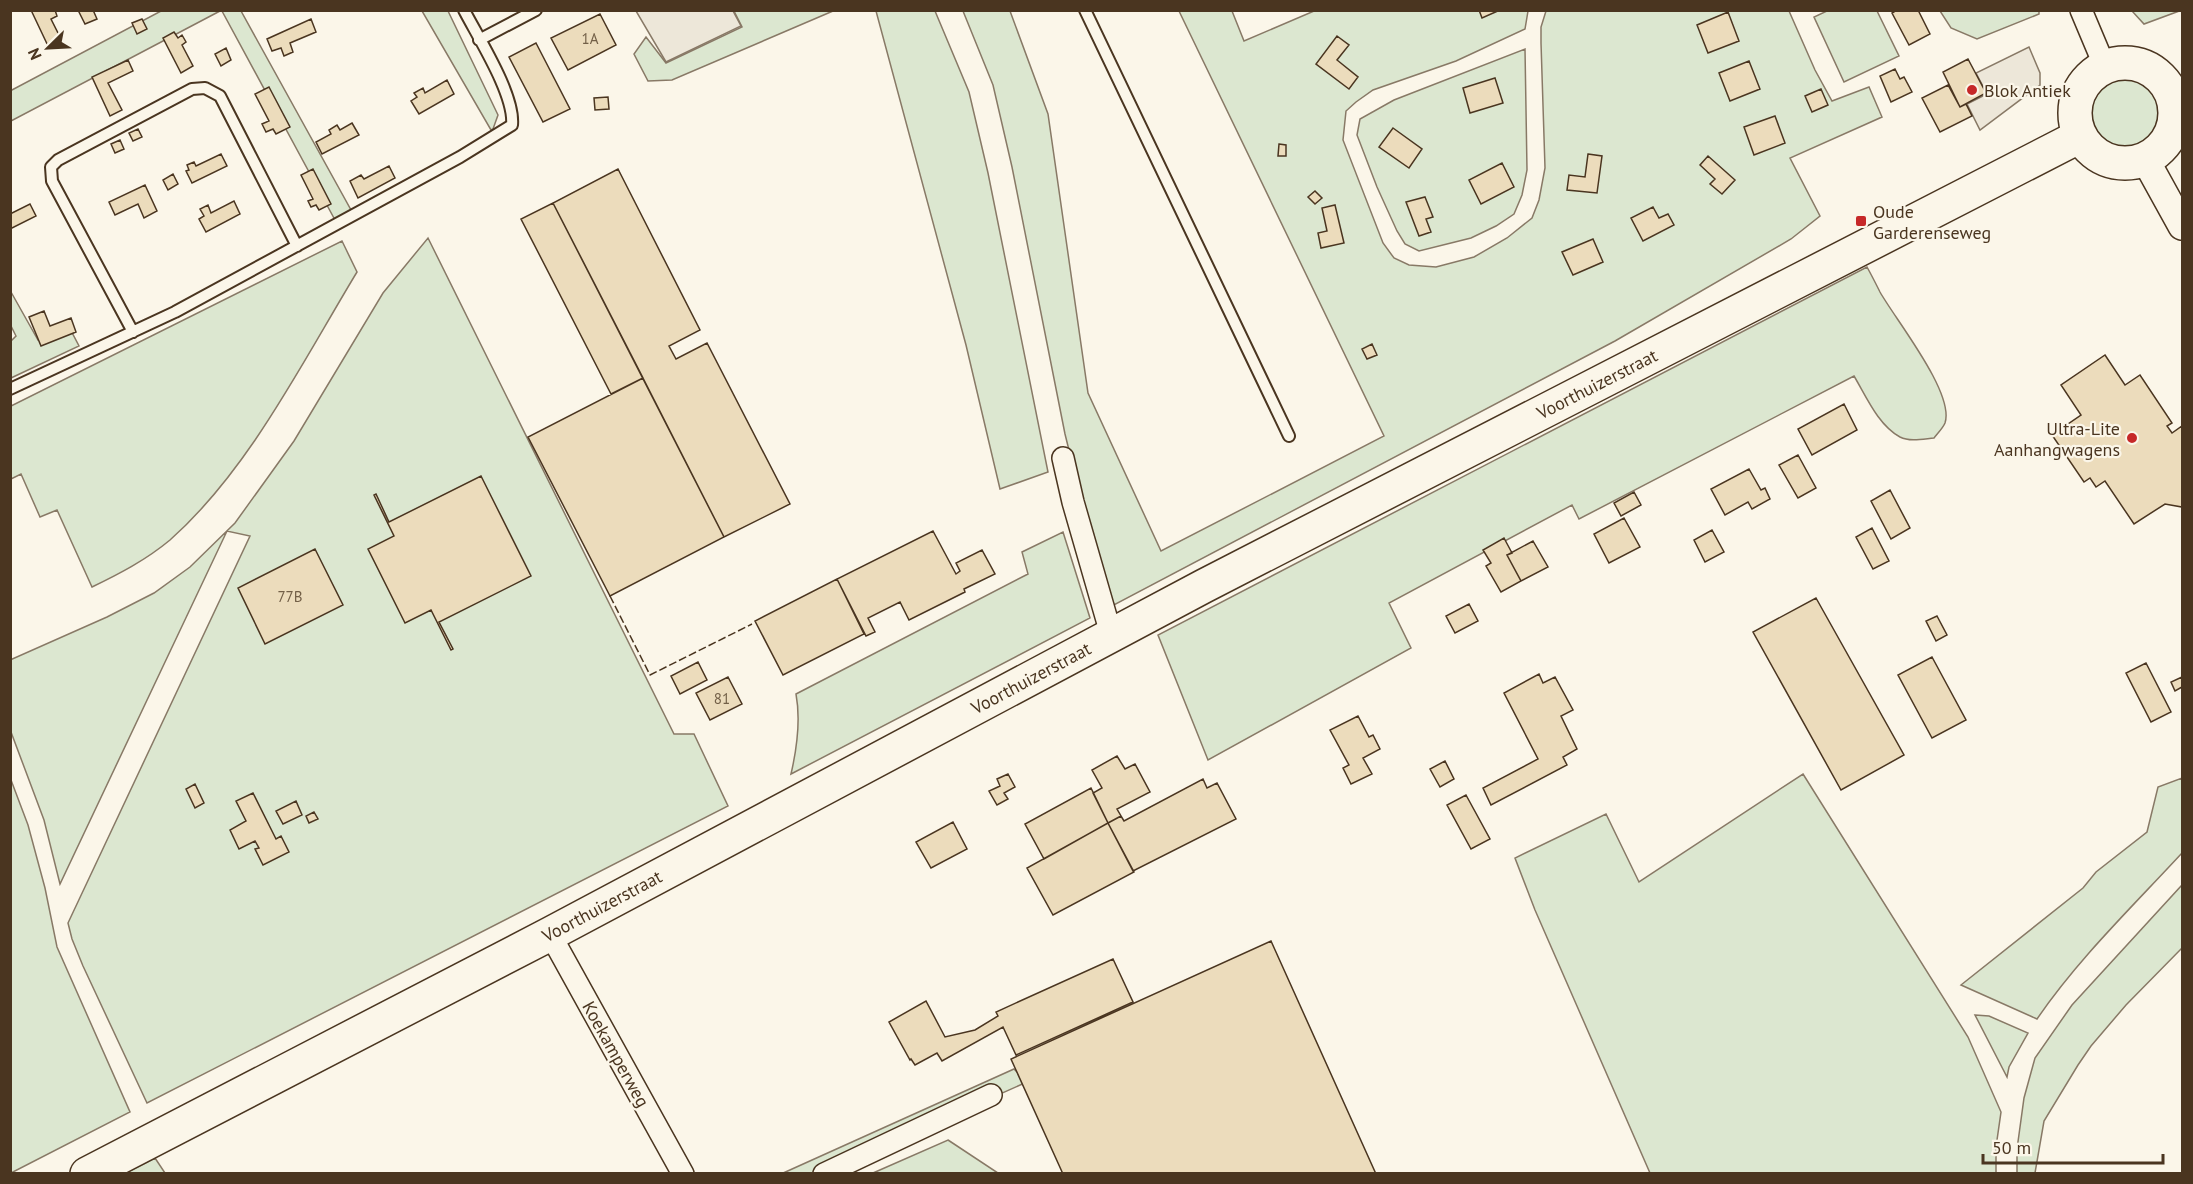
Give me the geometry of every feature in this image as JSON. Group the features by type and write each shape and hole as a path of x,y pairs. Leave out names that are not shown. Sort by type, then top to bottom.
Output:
{"main road":[{"path":"2117,63 2140,66 2175,84 2174,123 2164,144 2145,159 2124,164 2114,162 2094,153 2080,136 2075,121 2075,104 2081,89 2091,76 2105,67 2117,63"},
{"name":"Voorthuizerstraat","path":"87,1173 550,934 1114,634 2080,136"}],"street":[{"path":"2081,10 2105,67"},
{"path":"2145,159 2182,226"},
{"path":"1063,458 1073,502 1104,609 1114,634"},
{"name":"Koekamperweg","path":"550,934 683,1173"},
{"path":"824,1173 991,1095"}],"lane":[{"path":"10,389 174,312 460,157 512,125 513,114 510,104 464,10"},
{"path":"1085,10 1289,436"},
{"path":"479,40 534,12"},
{"path":"133,332 52,182 51,167 58,160 192,89 205,88 220,96 297,246"}],"green space":[{"path":"1829,10 1877,11 1899,56 1844,82 1814,17"},
{"path":"2132,10 2182,10 2144,24 2132,11"},
{"path":"161,11 220,11 11,121 10,91"},
{"path":"222,11 241,11 351,210 335,220"},
{"path":"422,11 448,11 498,115 493,129 491,130"},
{"path":"734,11 833,11 672,80 648,81 634,54 646,37 666,63 742,27"},
{"path":"876,11 935,11 969,92 988,173 1048,472 1000,489 966,345"},
{"path":"963,11 1010,11 1048,114 1088,393 1161,551 1384,436 1179,11 1232,11 1244,41 1314,11 1528,11 1525,29 1456,61 1373,90 1346,111 1343,140 1383,243 1394,258 1409,265 1436,267 1474,257 1507,238 1532,218 1539,200 1545,168 1541,27 1546,11 1789,11 1815,70 1832,101 1869,87 1882,117 1790,158 1820,216 1791,239 1615,341 1112,606 1084,511 1065,434 1012,167 993,85"},
{"path":"1940,11 2039,11 2039,14 1977,39 1951,28"},
{"path":"1525,49 1527,170 1522,195 1514,214 1471,238 1419,251 1405,244 1377,187 1357,135 1360,119 1394,100"},
{"path":"2123,78 2144,83 2156,94 2160,108 2157,124 2149,138 2136,147 2120,149 2095,135 2090,112 2099,89 2109,82"},
{"path":"428,238 674,734 694,734 728,806 147,1103 83,966 68,923 250,536 227,531 60,884 44,820 11,732 10,660 107,617 154,593 190,567 235,523 294,441 383,293"},
{"path":"342,241 357,272 250,448 199,512 170,540 132,566 92,587 57,510 40,517 21,474 11,479 11,406"},
{"path":"1867,267 1880,292 1922,356 1941,394 1946,410 1945,423 1934,438 1908,439 1892,432 1873,410 1854,376 1579,519 1572,505 1389,603 1411,648 1208,760 1158,635"},
{"path":"11,292 38,340 67,323 79,346 11,378 10,342 16,336 11,326"},
{"path":"1063,532 1090,618 791,774 798,734 796,694 1028,574 1022,552"},
{"path":"1803,774 1968,1037 2001,1112 1996,1147 1996,1173 1650,1173 1535,910 1515,858 1606,814 1639,882"},
{"path":"2182,778 2182,853 2088,954 2037,1019 1961,985 2083,888 2096,872 2147,832 2158,787"},
{"path":"11,780 28,825 45,888 57,947 130,1112 11,1173"},
{"path":"2182,885 2182,948 2126,1005 2091,1046 2044,1121 2035,1173 2017,1173 2017,1149 2024,1098 2035,1058 2072,1005"},
{"path":"1975,1015 1989,1016 2028,1033 2009,1067 2007,1077"},
{"path":"1014,1069 1027,1082 823,1173 781,1174"},
{"path":"948,1140 998,1173 873,1173"},
{"path":"155,1158 165,1173 125,1173"}],"shaded area":[{"path":"636,11 733,11 741,26 666,62"},
{"path":"2029,47 2040,73 2040,85 1980,130 1967,104 1987,94 1976,73"}],"building":[{"path":"31,10 55,10 57,16 51,19 62,41 49,48"},
{"path":"78,10 93,10 97,19 85,24"},
{"path":"1479,10 1500,10 1482,18"},
{"path":"1897,10 1918,10 1930,34 1909,45 1892,13"},
{"path":"1728,12 1739,41 1708,53 1697,25"},
{"path":"600,14 616,45 568,70 551,38"},
{"path":"142,19 147,29 137,34 132,23"},
{"path":"311,19 316,32 290,43 293,52 284,56 281,48 272,51 267,39"},
{"path":"174,32 178,38 182,35 186,42 182,45 193,66 181,73 163,38"},
{"path":"1337,36 1349,45 1337,60 1358,77 1349,89 1316,64"},
{"path":"536,43 570,109 543,122 509,57"},
{"path":"226,48 231,60 221,66 215,54"},
{"path":"1968,59 1986,93 1960,107 1943,72"},
{"path":"128,60 133,71 108,83 122,110 110,116 92,77"},
{"path":"1749,61 1760,89 1730,101 1719,73"},
{"path":"1895,69 1900,79 1904,77 1912,92 1891,102 1880,76"},
{"path":"1495,78 1503,103 1470,113 1463,88"},
{"path":"447,80 454,94 419,114 411,101 417,97 414,93 423,88 425,93"},
{"path":"1948,85 1960,107 1966,104 1972,116 1940,132 1922,98"},
{"path":"269,87 290,127 276,134 273,129 266,132 262,124 269,121 255,94"},
{"path":"1821,89 1828,105 1812,112 1805,96"},
{"path":"608,97 609,109 595,110 594,98"},
{"path":"1775,116 1785,143 1754,155 1744,127"},
{"path":"352,123 359,135 322,154 316,142 331,134 329,130 337,125 340,130"},
{"path":"1393,128 1422,149 1409,168 1379,147"},
{"path":"138,129 142,137 133,141 129,133"},
{"path":"120,140 124,149 115,153 111,144"},
{"path":"1279,144 1286,145 1286,156 1278,156"},
{"path":"221,154 227,166 192,183 186,171 189,170 187,165 194,162 196,166"},
{"path":"1588,154 1602,156 1597,193 1567,190 1569,175 1585,177"},
{"path":"1708,156 1735,180 1722,194 1710,184 1715,179 1700,165"},
{"path":"1502,163 1514,187 1481,204 1469,180"},
{"path":"389,166 395,178 358,198 350,181 361,175 364,179"},
{"path":"313,169 331,204 319,210 316,205 311,207 308,201 313,199 301,175"},
{"path":"618,169 700,330 669,346 676,359 707,343 790,504 724,537 553,203"},
{"path":"173,174 178,184 168,190 163,180"},
{"path":"145,185 157,211 144,218 138,204 115,215 109,202"},
{"path":"1315,191 1322,198 1315,204 1308,197"},
{"path":"1425,197 1433,217 1426,219 1431,232 1419,236 1406,202"},
{"path":"234,201 240,214 206,232 199,219 204,216 200,209 208,205 211,213"},
{"path":"553,203 643,378 611,394 521,219"},
{"path":"30,204 36,216 10,229 10,214"},
{"path":"1335,205 1344,243 1321,248 1318,233 1327,231 1322,208"},
{"path":"1653,207 1659,218 1668,214 1674,225 1643,241 1631,218"},
{"path":"1593,239 1603,262 1573,275 1562,252"},
{"path":"44,311 50,326 71,318 76,332 41,346 29,317"},
{"path":"1372,344 1377,355 1367,359 1362,349"},
{"path":"2105,355 2125,385 2140,375 2172,423 2167,426 2172,433 2182,426 2182,507 2165,504 2134,524 2105,481 2096,487 2090,478 2084,482 2052,435 2081,415 2061,385"},
{"path":"643,378 724,537 610,596 528,437"},
{"path":"1844,404 1857,430 1812,455 1798,429"},
{"path":"1798,455 1816,488 1798,498 1779,465"},
{"path":"1749,469 1761,490 1765,488 1770,499 1752,509 1748,502 1725,515 1711,489"},
{"path":"481,476 531,576 439,622 453,649 451,650 431,610 405,623 368,549 394,536 374,495 376,494 389,522"},
{"path":"1890,490 1910,528 1891,539 1871,501"},
{"path":"1634,492 1641,505 1621,516 1614,503"},
{"path":"1624,518 1640,547 1609,563 1594,534"},
{"path":"1872,528 1889,561 1873,569 1856,537"},
{"path":"1712,530 1724,552 1705,562 1694,540"},
{"path":"933,531 956,574 960,571 956,563 982,550 995,574 909,620 900,602 868,618 875,632 866,636 837,579"},
{"path":"1504,538 1512,553 1507,555 1521,581 1501,592 1486,566 1491,563 1483,550"},
{"path":"1533,541 1548,567 1521,581 1507,555"},
{"path":"315,549 343,605 265,644 238,588"},
{"path":"837,579 864,634 783,675 755,621"},
{"path":"1816,598 1904,755 1841,790 1753,632"},
{"path":"1469,604 1478,621 1455,633 1446,616"},
{"path":"1937,616 1947,635 1936,641 1926,621"},
{"path":"1932,657 1966,720 1932,738 1898,675"},
{"path":"698,662 707,680 680,694 671,676"},
{"path":"2146,663 2171,712 2151,722 2126,673"},
{"path":"1539,674 1543,683 1555,677 1573,710 1561,716 1577,749 1563,757 1567,765 1491,805 1483,788 1538,759 1504,693"},
{"path":"728,677 742,704 710,720 696,693"},
{"path":"2182,677 2182,687 2175,691 2171,682"},
{"path":"1358,716 1369,737 1373,735 1380,749 1363,758 1372,774 1351,784 1343,768 1349,765 1330,730"},
{"path":"1117,756 1125,769 1135,764 1150,792 1117,809 1121,816 1108,823 1093,793 1102,788 1092,770"},
{"path":"1445,761 1454,779 1440,787 1430,769"},
{"path":"1008,774 1015,787 1004,793 1008,799 997,805 989,791 1000,786 997,779"},
{"path":"1203,779 1207,788 1217,783 1236,819 1133,871 1108,823 1121,816 1124,821"},
{"path":"195,784 204,803 195,808 186,789"},
{"path":"1091,788 1108,823 1044,859 1025,824"},
{"path":"253,793 276,839 281,836 289,852 263,865 255,849 259,848 255,841 239,849 230,830 246,821 236,801"},
{"path":"1466,795 1490,839 1471,849 1447,805"},
{"path":"296,801 302,815 283,824 276,811"},
{"path":"314,812 318,819 309,823 306,816"},
{"path":"953,822 967,849 931,868 916,842"},
{"path":"1108,823 1134,872 1053,915 1027,868"},
{"path":"1271,941 1376,1174 1063,1174 1011,1059"},
{"path":"1113,959 1133,1002 1016,1055 1003,1027 942,1061 937,1053 915,1065 889,1022 926,1001 945,1037 975,1030 998,1016 996,1012"}],"fence":[{"path":"610,596 650,675 752,624"}],"place":[{"name":"Blok Antiek","path":"1972,90"},
{"name":"Oude Garderenseweg","path":"1861,221"},
{"name":"Ultra-Lite Aanhangwagens","path":"2132,438"}]}
